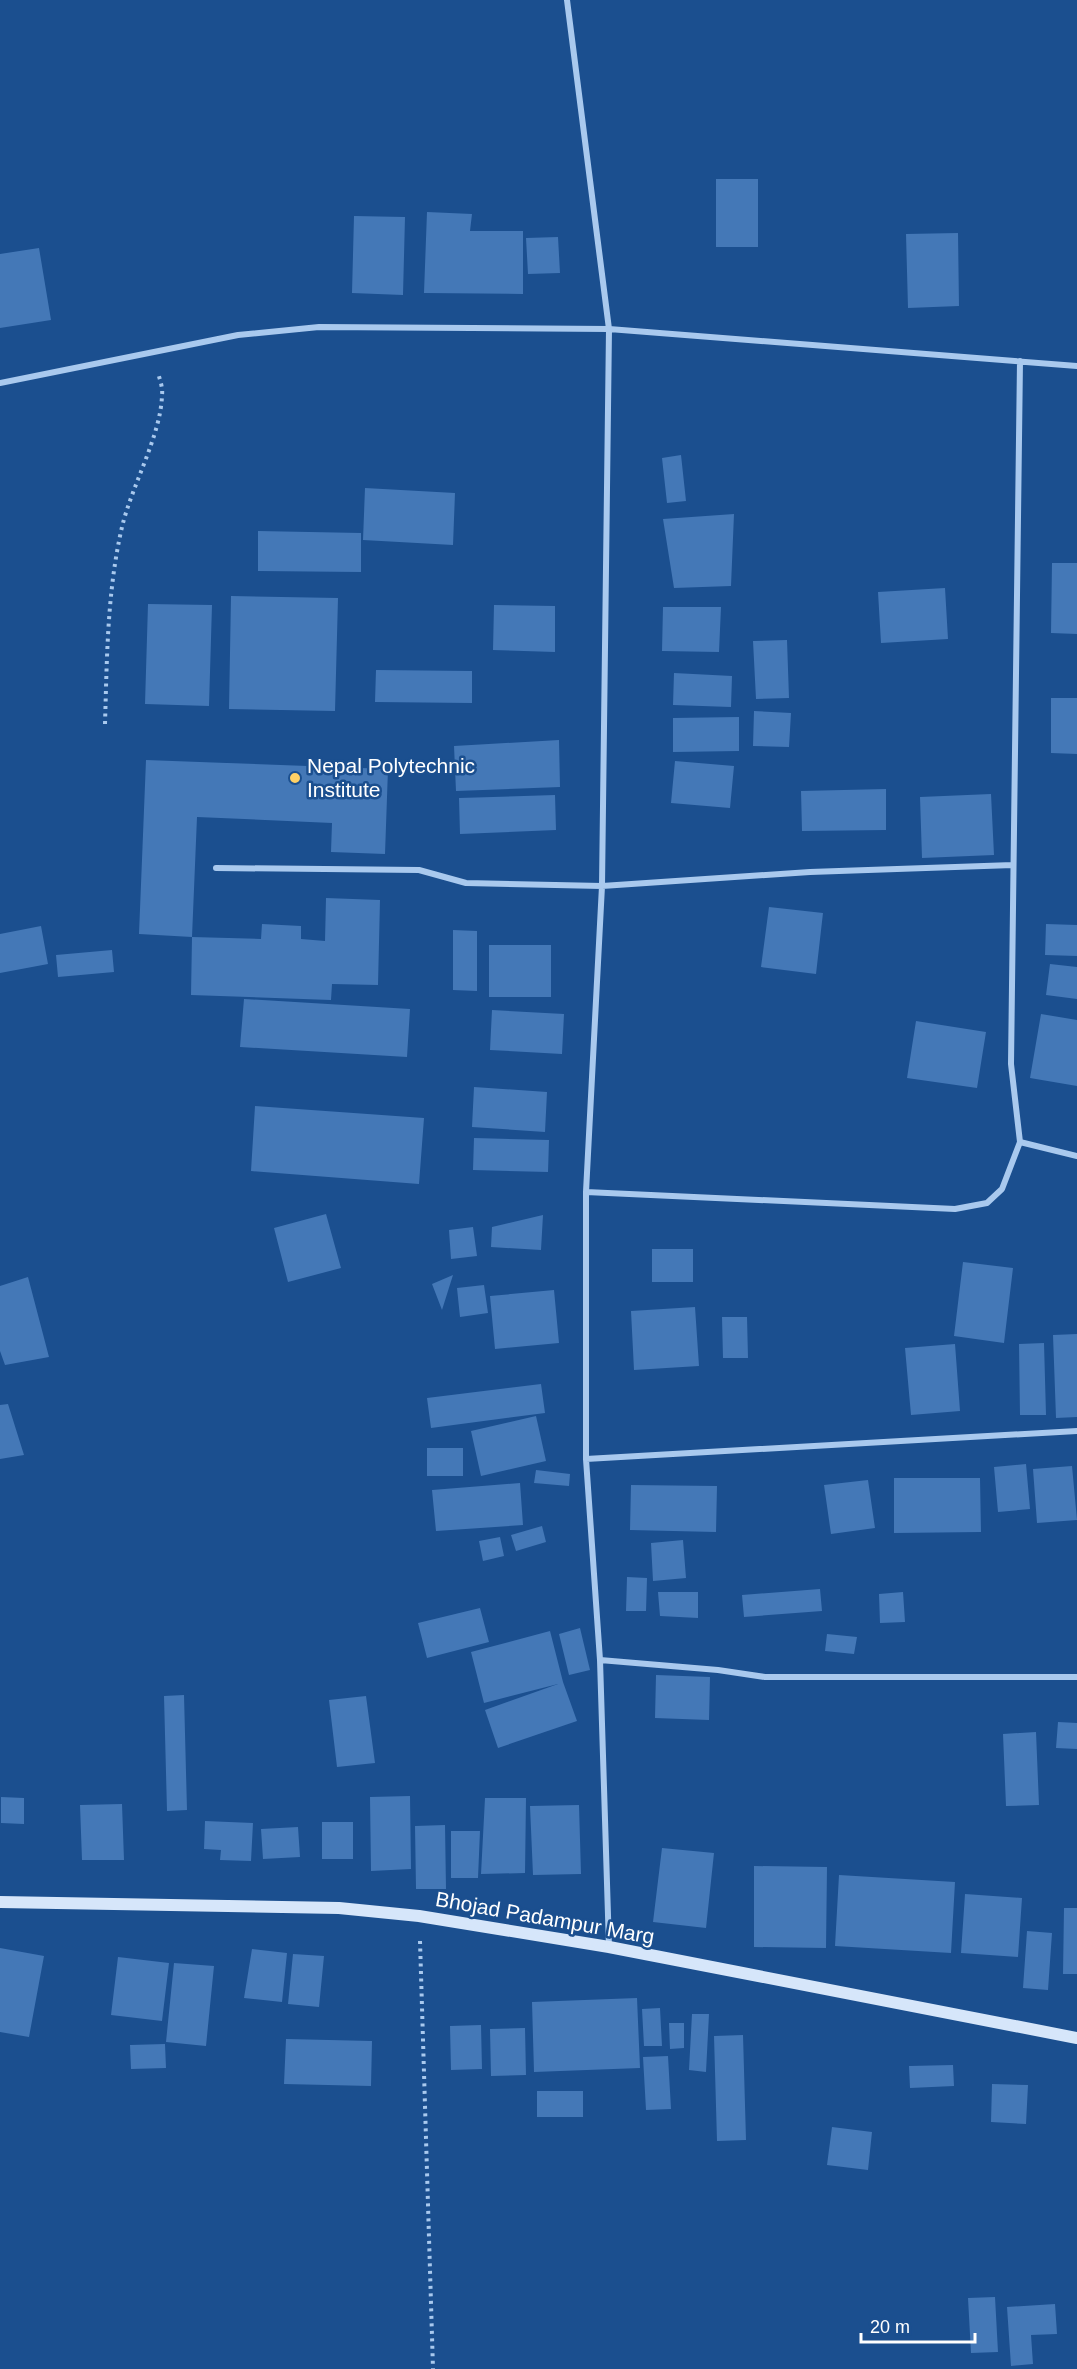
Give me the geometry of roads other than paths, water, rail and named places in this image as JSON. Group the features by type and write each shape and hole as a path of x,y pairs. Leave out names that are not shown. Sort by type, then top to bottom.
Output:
{"street":[{"path":"567,0 609,329 602,886 586,1192 586,1459 600,1660 609,1947"},
{"path":"0,382 238,335 319,327 609,329 1077,366"},
{"path":"586,1192 955,1209 987,1203 1002,1189 1020,1142 1011,1064 1020,361"},
{"path":"216,868 419,870 466,883 602,886 810,872 1013,865"},
{"path":"1020,1142 1077,1156"},
{"path":"586,1459 1077,1431"},
{"path":"600,1660 718,1670 765,1677 1077,1677"},
{"name":"Bhojad Padampur Marg","path":"0,1902 339,1908 419,1916 609,1947 1077,2038"}],"place":[{"name":"Nepal Polytechnic Institute","path":"295,778"}]}
